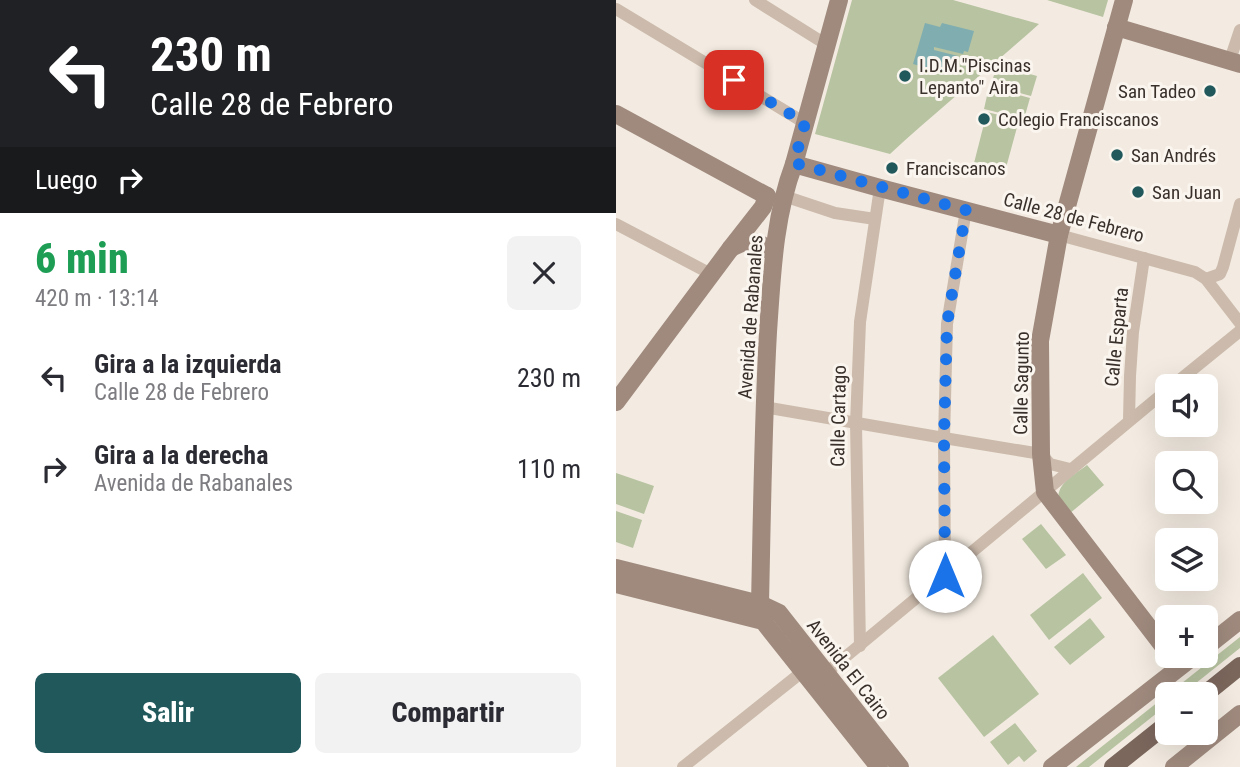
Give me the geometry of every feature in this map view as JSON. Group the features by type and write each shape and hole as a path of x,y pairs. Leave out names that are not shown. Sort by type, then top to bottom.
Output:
{"main road":[{"path":"1218,684 1240,666"},
{"path":"1113,767 1155,734"}],"street":[{"path":"755,0 827,45"},
{"name":"Avenida de Rabanales","path":"762,612 764,407 779,192 794,163 839,0"},
{"name":"Calle Sagunto","path":"1045,492 1041,454 1040,341 1059,234 1124,0"},
{"path":"616,9 805,123"},
{"path":"1116,27 1235,62 1240,30"},
{"path":"616,114 779,192 835,213 876,219"},
{"name":"Calle 28 de Febrero","path":"794,163 1195,272 1206,279"},
{"name":"Calle Cartago","path":"860,646 856,423 860,323 880,188"},
{"path":"616,402 731,248 763,207 779,192"},
{"path":"1240,204 1220,274 1206,279 1240,323"},
{"path":"945,576 947,324 966,210"},
{"path":"616,224 711,274"},
{"path":"731,248 742,242 753,241 763,244 773,253"},
{"name":"Calle Esparta","path":"1129,420 1133,332 1144,258"},
{"path":"1186,374 1240,331"},
{"path":"683,767 797,676 826,673 1155,399"},
{"path":"764,407 1041,454 1050,464 1070,469"},
{"path":"1045,492 1155,635"},
{"name":"Avenida El Cairo","path":"616,568 762,612 806,675 879,767"},
{"name":"Avenida El Cairo","path":"616,584 779,613 900,767"},
{"path":"1218,637 1240,620"},
{"path":"1052,767 1169,668"},
{"path":"1174,767 1240,714"}],"green space":[{"name":"I.D.M.\"Piscinas Lepanto\" Aira","path":"852,0 953,0 1039,24 890,154 815,134"},
{"path":"1047,0 1108,0 1103,17"},
{"path":"997,65 1037,76 1031,96 991,85"},
{"path":"989,87 1030,98 1024,119 984,109"},
{"path":"987,112 1019,120 1004,175 973,167"},
{"path":"1087,465 1104,485 1069,514 1059,500 1060,489"},
{"path":"616,473 654,486 644,514 616,504"},
{"path":"616,511 642,520 633,548 616,542"},
{"path":"1041,524 1066,555 1046,569 1022,539"},
{"path":"1083,573 1102,598 1049,640 1030,615"},
{"path":"1090,618 1105,637 1070,665 1054,647"},
{"path":"993,635 1039,694 984,737 938,678"},
{"path":"1240,637 1240,648 1218,666 1218,654"},
{"path":"1201,668 1215,668 1197,682 1183,682"},
{"path":"1155,704 1155,715 1089,767 1076,767"},
{"path":"1015,723 1037,751 1024,762 1019,756 1008,765 990,742"}],"water":[{"path":"925,23 940,27 942,23 974,31 968,52 964,51 963,54 934,47 934,50 958,56 952,75 913,64"}],"place":[{"name":"I.D.M.\"Piscinas Lepanto\" Aira","path":"905,76"},
{"name":"San Tadeo","path":"1210,91"},
{"name":"Colegio Franciscanos","path":"984,119"},
{"name":"San Andrés","path":"1117,155"},
{"name":"Franciscanos","path":"892,168"},
{"name":"San Juan","path":"1138,192"}],"route":[{"path":"734,80 805,123 794,163 966,210 947,324 945,576"}]}
